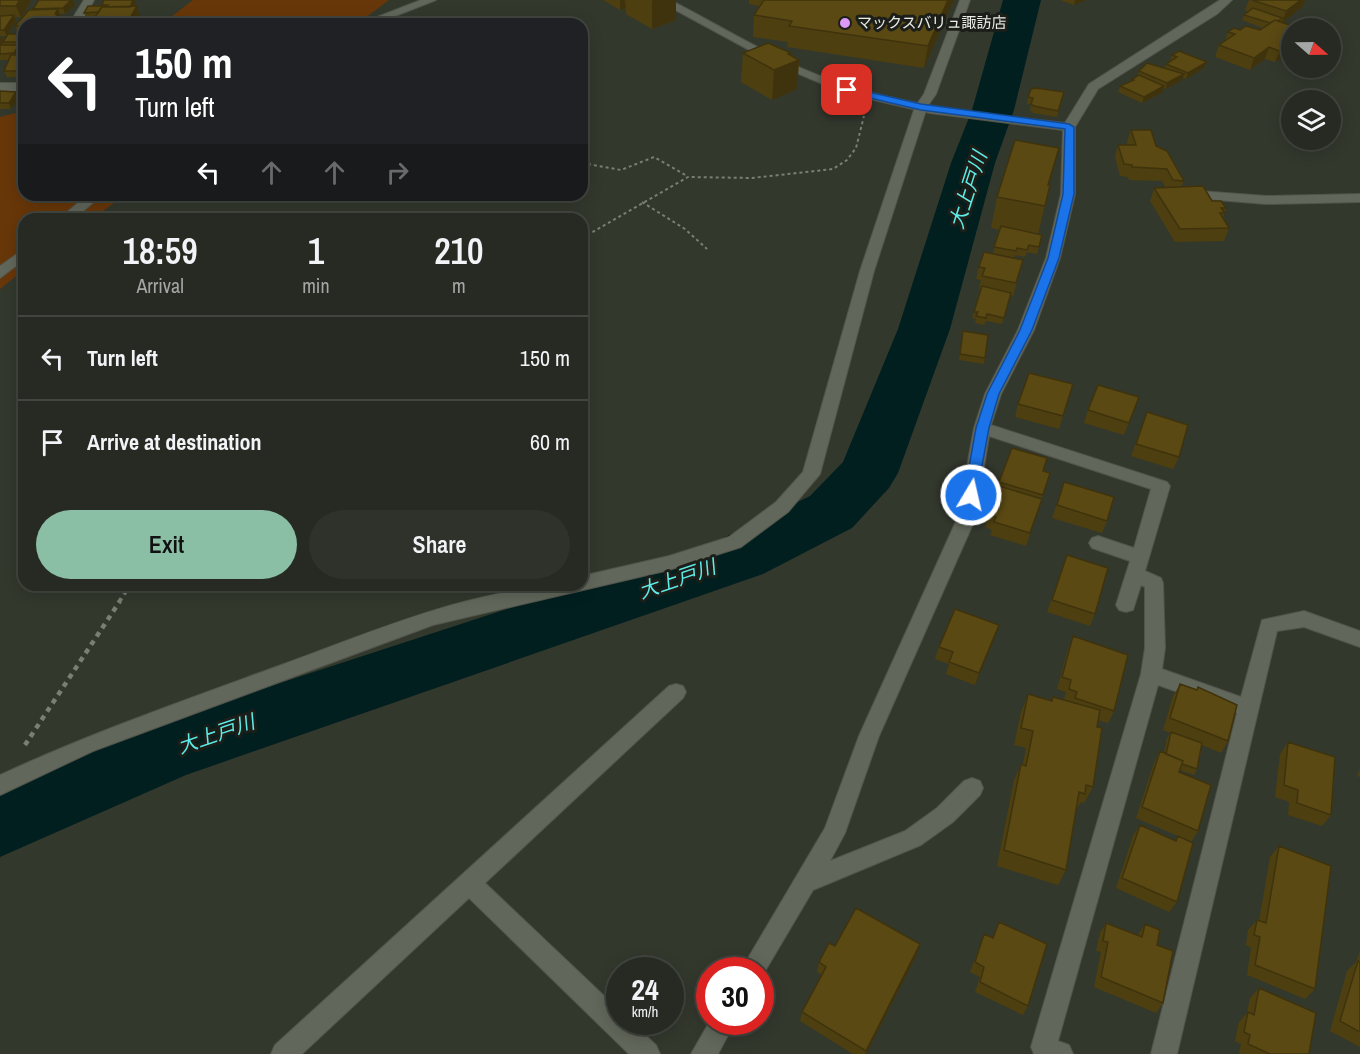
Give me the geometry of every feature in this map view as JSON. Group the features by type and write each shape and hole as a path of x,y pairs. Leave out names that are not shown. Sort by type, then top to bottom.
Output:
{"street":[{"path":"78,18 89,0"},
{"path":"382,18 431,0"},
{"path":"663,0 796,69 847,90 921,107 1069,127"},
{"path":"588,582 669,563 735,542 782,507 811,474 867,271 920,116 921,107 930,94 965,0"},
{"path":"761,957 834,832 869,736 967,517 982,428 993,394 1026,330 1053,258 1068,194 1069,127 1093,87 1214,12 1227,0"},
{"path":"0,87 18,87"},
{"path":"1186,194 1266,200 1360,198"},
{"path":"73,213 88,201"},
{"path":"0,274 18,258"},
{"path":"982,428 1161,486 1126,605"},
{"path":"1060,1054 1044,1047 1151,674 1155,648 1154,583 1137,566 1098,543"},
{"path":"0,785 86,745 431,618 549,591"},
{"path":"1164,1054 1269,625 1304,619 1360,639"},
{"path":"1151,674 1249,708"},
{"path":"284,1054 676,692"},
{"path":"805,882 913,838 945,815 972,788"},
{"path":"469,883 647,1054"},
{"path":"704,1054 715,1035"}],"path":[{"path":"588,234 688,177 752,178 833,169 847,160 856,148 869,95"},
{"path":"588,166 621,170 654,157 688,177"},
{"path":"642,202 659,215 699,238 707,249"},
{"path":"20,753 126,591"}],"shaded area":[{"path":"193,0 389,0 365,18 170,18"},
{"path":"18,112 18,201 117,201 100,213 18,213 18,275 0,289 0,117"}],"building":[{"path":"0,0 20,0 16,6 0,6"},
{"path":"39,0 71,0 63,8 33,9"},
{"path":"104,0 133,0 130,7 106,7 108,5 102,5"},
{"path":"764,0 948,0 928,46 789,26 792,21 754,15"},
{"path":"1252,0 1301,0 1286,11"},
{"path":"88,6 105,6 98,12 84,13"},
{"path":"137,6 130,18 94,18 102,7"},
{"path":"1253,8 1282,18 1270,23 1244,15"},
{"path":"58,9 55,14 58,14 54,18 22,18 29,10"},
{"path":"14,15 4,30 0,30 0,16"},
{"path":"1275,20 1281,22 1281,49 1279,51 1269,47 1254,58 1219,45 1235,34 1228,32 1234,28 1240,30 1246,26 1260,30"},
{"path":"8,34 18,34 18,42 3,42"},
{"path":"768,43 791,53 788,54 799,60 774,70 743,53"},
{"path":"0,45 18,45 14,53 0,54"},
{"path":"1179,51 1207,62 1188,73 1166,64 1177,57 1172,55"},
{"path":"11,55 18,55 18,71 4,71"},
{"path":"1147,63 1184,74 1167,83 1139,71"},
{"path":"1139,75 1164,86 1144,97 1120,86 1134,80 1132,79"},
{"path":"1031,89 1064,92 1058,111 1031,104 1033,98 1028,97"},
{"path":"0,91 16,92 9,103 0,103"},
{"path":"1131,130 1151,130 1156,146 1167,151 1184,181 1173,180 1167,169 1132,167 1132,165 1124,164 1118,145 1136,145"},
{"path":"1015,140 1059,148 1048,185 1050,185 1045,206 997,197"},
{"path":"1203,186 1212,201 1221,201 1226,208 1221,208 1225,213 1220,213 1229,228 1180,229 1154,188"},
{"path":"1001,226 1042,235 1039,247 1029,245 1027,250 1017,248 1016,251 994,247"},
{"path":"984,252 1023,260 1016,283 982,276 985,268 979,267"},
{"path":"982,286 1011,293 1004,318 987,314 986,318 976,316 978,312 974,312"},
{"path":"963,331 988,335 985,358 960,354"},
{"path":"1029,373 1073,384 1063,416 1018,404"},
{"path":"1098,385 1139,397 1129,423 1088,410"},
{"path":"1147,412 1188,425 1179,457 1136,444"},
{"path":"1012,448 1047,458 1043,471 1050,473 1043,495 999,482"},
{"path":"1064,482 1114,497 1107,521 1057,505"},
{"path":"999,486 1042,499 1030,533 994,522 996,517 988,515"},
{"path":"1067,555 1108,568 1095,614 1052,600"},
{"path":"955,609 999,625 979,673 949,662 953,652 939,647"},
{"path":"1073,636 1128,655 1114,711 1075,698 1077,692 1069,689 1071,680 1062,677"},
{"path":"1180,684 1197,690 1198,687 1237,705 1228,741 1170,718"},
{"path":"1028,694 1052,701 1053,697 1100,710 1097,727 1102,728 1093,787 1086,785 1085,794 1079,792 1066,870 1004,850 1021,764 1026,766 1033,731 1021,728"},
{"path":"1171,732 1202,743 1197,769 1182,764 1183,761 1166,754"},
{"path":"1288,742 1335,757 1331,815 1297,803 1298,790 1284,785"},
{"path":"1160,751 1183,761 1179,772 1211,785 1198,831 1142,807"},
{"path":"1140,825 1176,841 1178,836 1193,843 1177,902 1122,878"},
{"path":"1279,846 1331,866 1315,989 1255,965 1260,937 1254,935 1257,920 1266,923"},
{"path":"856,908 920,944 866,1051 802,1012 826,967 819,962 829,943 835,946"},
{"path":"999,922 1047,944 1028,1006 980,982 984,967 975,962 984,934 993,938"},
{"path":"1106,923 1142,937 1145,924 1160,930 1157,945 1173,951 1163,1003 1101,977 1108,942 1103,941"},
{"path":"1358,961 1360,962 1360,1032 1340,1021"},
{"path":"1259,988 1316,1013 1309,1054 1270,1054 1248,1044 1250,1035 1244,1032 1248,1012 1254,1015"}],"waterway":[{"name":"大上戸川","path":"0,823 163,752 741,557 831,512 868,473 924,329 973,163 993,110 1022,0"}],"place":[{"name":"マックスバリュ諏訪店","path":"845,23"}],"route":[{"path":"847,90 921,107 1069,127 1068,194 1053,258 1026,330 993,394 982,428 971,495"}]}
